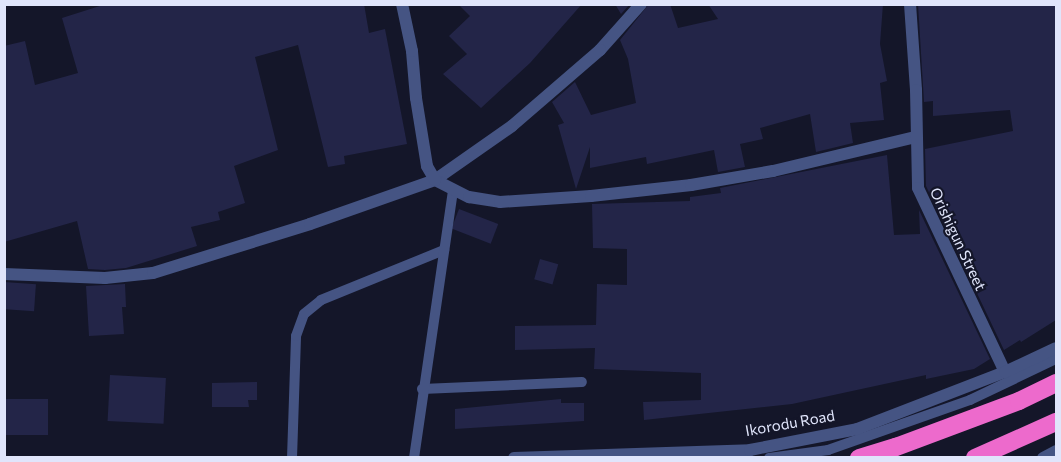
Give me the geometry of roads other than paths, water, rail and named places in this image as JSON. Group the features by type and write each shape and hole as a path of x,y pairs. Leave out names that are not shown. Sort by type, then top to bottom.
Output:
{"highway":[{"path":"859,458 896,447 1019,401 1056,383"},
{"path":"975,458 1056,422"}],"street":[{"path":"402,4 412,51 416,98 427,166 435,180 470,197 500,202 691,185 773,171 916,137"},
{"path":"4,274 105,278 153,273 310,224 435,180 513,126 600,50 641,4"},
{"name":"Orishigun Street","path":"910,4 918,188 944,249 1005,372"},
{"name":"Ikorodu Road","path":"514,458 750,450 857,429 1005,372 1056,348"},
{"path":"1043,458 1056,451"}],"lane":[{"path":"414,458 453,190"},
{"path":"292,458 296,336 304,314 321,300 444,250"},
{"path":"769,458 828,450 970,400 1056,359"},
{"path":"423,389 582,381"}]}
